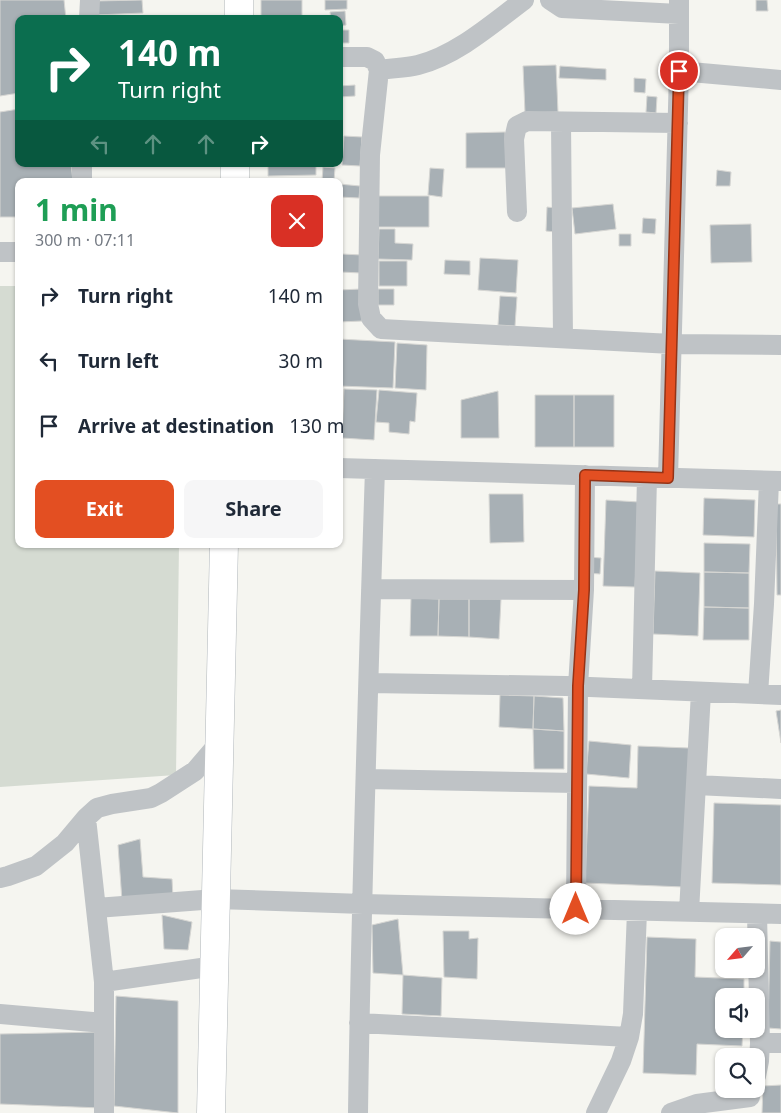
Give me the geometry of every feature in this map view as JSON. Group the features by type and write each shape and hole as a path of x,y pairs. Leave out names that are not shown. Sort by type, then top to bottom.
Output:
{"main road":[{"path":"239,0 239,15"},
{"path":"212,1113 224,548"}],"street":[{"path":"89,15 90,0"},
{"path":"379,70 418,65 448,54 524,0"},
{"path":"550,0 562,8 679,7 678,123 668,478"},
{"path":"343,57 367,57 375,61 379,70 370,155 368,304 371,318 381,329 672,344 781,345"},
{"path":"679,71 781,80"},
{"path":"517,212 514,139 517,126 527,121 678,123"},
{"path":"561,122 563,338"},
{"path":"0,252 15,252"},
{"path":"343,468 775,481 772,604 758,694"},
{"path":"358,1113 375,469"},
{"path":"576,909 578,686 584,590 585,475"},
{"path":"642,689 647,477"},
{"path":"371,589 584,590"},
{"path":"369,683 578,686 781,695"},
{"path":"689,912 702,692"},
{"path":"0,878 36,866 65,843 97,808 151,798 162,793 195,771 220,743"},
{"path":"366,780 577,783"},
{"path":"696,785 781,789"},
{"path":"86,818 104,982 104,1113"},
{"path":"96,908 216,900 781,914"},
{"path":"596,1113 621,1062 634,1014 637,911"},
{"path":"757,914 760,1048"},
{"path":"104,982 215,966"},
{"path":"0,1014 104,1022"},
{"path":"360,1023 628,1037"},
{"path":"760,1043 781,1043"},
{"path":"671,1113 697,1104 749,1100"}],"shaded area":[{"path":"0,286 15,286 15,548 179,548 176,775 0,787"}],"building":[{"path":"0,0 64,0 66,15 15,15 15,94 0,96"},
{"path":"142,0 143,13 95,15 95,1"},
{"path":"261,0 302,0 302,15 261,15"},
{"path":"325,0 347,0 347,9 325,10"},
{"path":"756,0 767,0 768,11 756,11"},
{"path":"345,11 346,25 343,25 343,15 330,15 330,12"},
{"path":"343,30 349,30 349,43 343,43"},
{"path":"556,65 558,112 525,113 523,66"},
{"path":"560,66 606,69 606,80 559,78"},
{"path":"634,78 646,79 645,93 634,92"},
{"path":"355,85 355,96 343,97 343,86"},
{"path":"647,96 657,97 656,113 646,112"},
{"path":"15,110 15,167 71,167 73,178 15,178 15,217 0,217 0,112"},
{"path":"505,132 506,168 466,168 466,133"},
{"path":"344,136 362,137 360,166 343,165"},
{"path":"268,167 316,167 316,175 268,176"},
{"path":"323,167 335,168 334,178 322,178"},
{"path":"430,168 444,169 442,197 428,195"},
{"path":"717,170 731,172 730,186 716,186"},
{"path":"343,184 360,186 359,198 343,197"},
{"path":"375,196 429,196 429,227 375,227"},
{"path":"613,204 616,229 575,234 572,208"},
{"path":"547,207 556,208 556,232 546,231"},
{"path":"643,218 656,219 655,234 642,233"},
{"path":"751,224 752,262 711,263 710,225"},
{"path":"379,229 395,229 395,243 413,244 412,260 378,259"},
{"path":"619,234 631,234 631,246 619,246"},
{"path":"343,254 362,255 361,273 343,272"},
{"path":"480,258 518,260 516,293 478,290"},
{"path":"445,260 470,261 470,275 444,274"},
{"path":"379,261 407,261 407,286 379,286"},
{"path":"361,289 362,321 343,322 343,290"},
{"path":"378,289 394,289 394,305 378,305"},
{"path":"500,296 517,297 515,326 498,325"},
{"path":"343,339 395,342 393,388 343,386"},
{"path":"397,343 427,345 426,390 395,388"},
{"path":"344,389 377,390 374,440 343,438"},
{"path":"379,390 417,393 415,422 410,421 409,434 389,432 389,423 376,422"},
{"path":"498,391 499,438 461,438 461,400"},
{"path":"535,395 574,395 574,447 535,447"},
{"path":"574,395 614,395 614,447 574,447"},
{"path":"489,494 523,494 524,542 490,543"},
{"path":"704,498 755,500 754,537 703,535"},
{"path":"606,500 639,502 635,587 603,586"},
{"path":"776,504 781,504 781,595 777,595"},
{"path":"704,543 750,544 749,573 704,572"},
{"path":"588,557 601,558 600,574 587,573"},
{"path":"655,571 700,573 698,636 653,634"},
{"path":"704,572 749,573 749,608 704,607"},
{"path":"411,598 439,599 438,636 410,636"},
{"path":"439,599 469,599 469,637 438,636"},
{"path":"469,599 501,599 499,639 469,637"},
{"path":"704,607 749,608 749,640 703,640"},
{"path":"500,695 534,696 533,729 499,727"},
{"path":"534,696 563,698 564,731 533,729"},
{"path":"781,710 781,743 776,711"},
{"path":"533,729 564,731 564,769 534,769"},
{"path":"589,741 631,745 629,778 586,774"},
{"path":"638,746 689,748 684,887 585,883 589,786 637,788"},
{"path":"714,803 781,805 781,885 712,883"},
{"path":"140,839 143,877 172,879 173,898 122,901 118,845"},
{"path":"162,915 192,922 188,950 164,949"},
{"path":"398,919 403,975 373,973 372,925"},
{"path":"443,931 469,931 469,939 478,938 477,979 444,977"},
{"path":"647,937 696,939 695,977 744,979 744,988 715,988 715,1038 742,1038 742,1046 697,1044 696,1075 643,1073"},
{"path":"770,941 781,942 781,1029 768,1028"},
{"path":"403,975 442,978 441,1016 402,1014"},
{"path":"116,996 178,1001 178,1113 114,1106"},
{"path":"100,1032 101,1108 0,1104 0,1034"},
{"path":"781,1085 781,1113 762,1113 765,1086"}],"route":[{"path":"576,909 578,686 584,590 585,475 668,478 679,71"}]}
